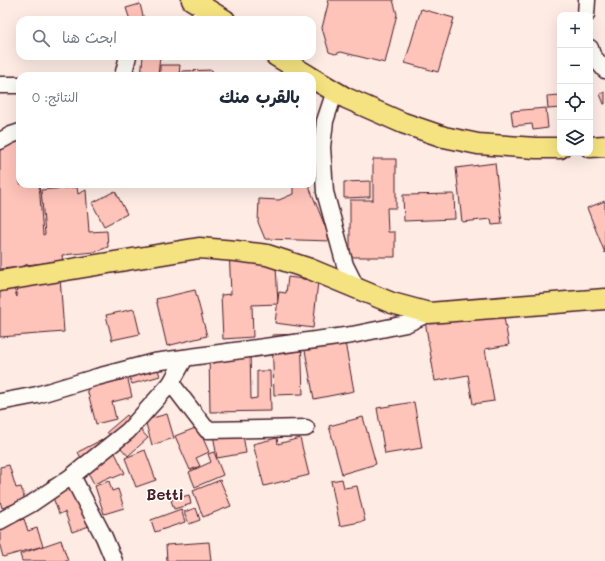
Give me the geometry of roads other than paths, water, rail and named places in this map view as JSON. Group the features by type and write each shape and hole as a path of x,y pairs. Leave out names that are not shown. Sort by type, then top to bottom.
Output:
{"main road":[{"path":"192,0 219,16"},
{"path":"283,60 302,72"},
{"path":"316,80 346,98 404,123 444,137 478,144 557,148"},
{"path":"593,147 605,146"},
{"path":"0,281 199,248 268,255 310,269 392,303 429,313 605,299"}],"street":[{"path":"586,12 587,0"},
{"path":"593,56 605,70"},
{"path":"123,72 127,60"},
{"path":"0,85 16,85"},
{"path":"335,91 325,121 322,147 325,192 344,265 357,289"},
{"path":"0,141 11,134 16,133"},
{"path":"0,402 37,395 154,362 352,335 406,324 429,313"},
{"path":"0,521 31,504 72,476 128,431 172,383 185,358"},
{"path":"172,383 207,430 306,428"},
{"path":"72,476 104,537 114,561"}],"district":[{"name":"Betti","path":"165,495"}]}
